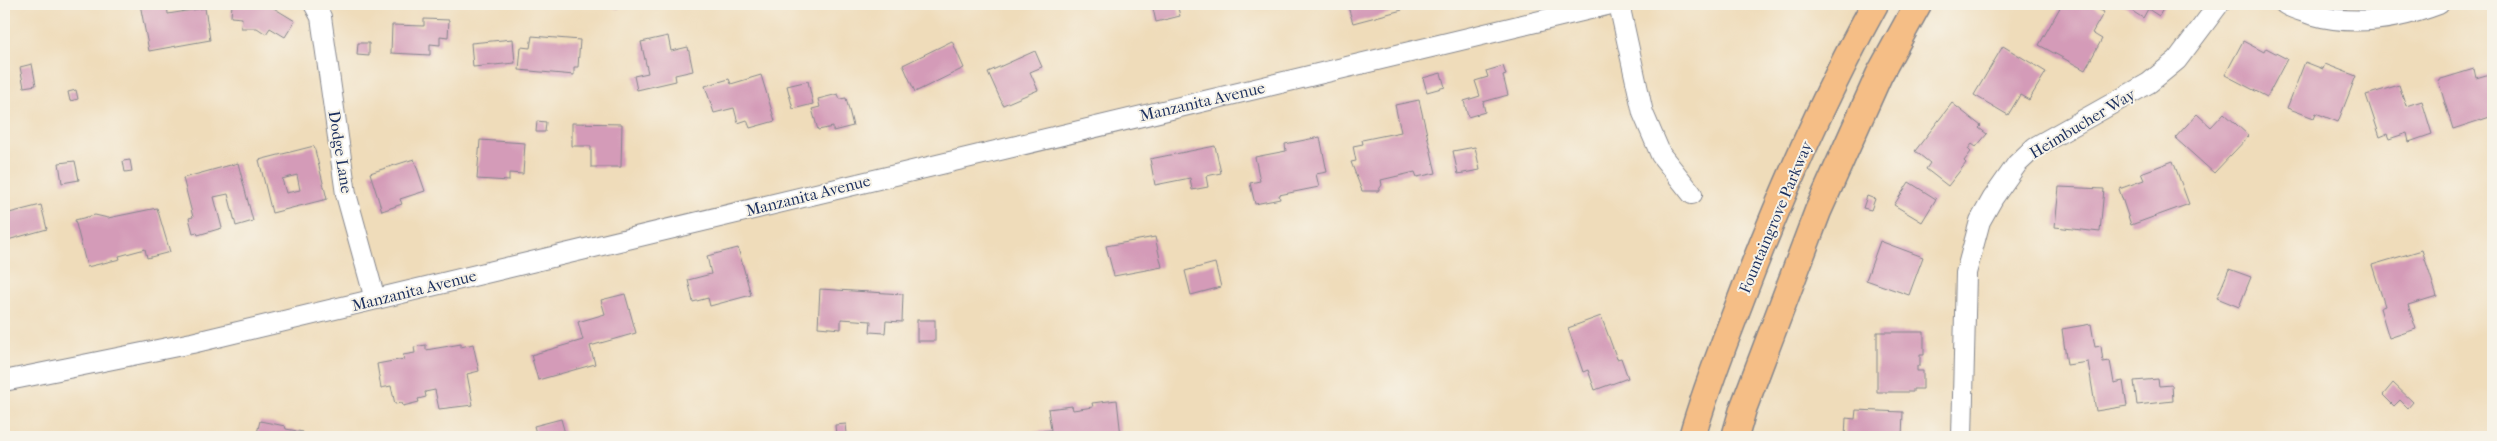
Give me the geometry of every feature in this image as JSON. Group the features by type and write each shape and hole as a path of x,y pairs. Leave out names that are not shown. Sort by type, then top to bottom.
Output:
{"main road":[{"name":"Fountaingrove Parkway","path":"1692,437 1703,399 1781,196 1846,56 1875,4"},
{"path":"1735,437 1743,409 1818,211 1879,75 1918,4"}],"street":[{"name":"Dodge Lane","path":"314,4 321,17 346,194 375,300"},
{"name":"Manzanita Avenue","path":"4,381 192,343 1611,4"},
{"path":"1619,4 1643,113 1661,154 1692,194"},
{"name":"Heimbucher Way","path":"1962,437 1966,273 1980,221 1993,198 2017,164 2035,147 2149,83 2177,60 2219,4"},
{"path":"2285,4 2290,8 2325,18 2360,22 2394,19 2439,4"}],"building":[{"path":"140,4 167,4 168,14 205,8 210,40 149,51"},
{"path":"232,4 267,4 295,21 285,37 270,28 266,34 257,28 241,28 242,18 231,17"},
{"path":"614,4 631,4 616,9"},
{"path":"653,4 669,4 655,9"},
{"path":"1152,4 1177,4 1180,16 1156,22"},
{"path":"1357,4 1400,4 1402,10 1353,23 1348,7"},
{"path":"2062,4 2088,4 2104,12 2092,33 2102,39 2085,70 2039,45"},
{"path":"2121,4 2166,4 2159,16 2148,9 2143,18"},
{"path":"424,19 449,20 448,37 440,36 440,45 430,44 430,55 391,53 392,25 424,26"},
{"path":"532,36 580,40 578,67 574,67 574,75 519,70 521,47 530,48"},
{"path":"668,36 671,51 688,47 693,71 675,75 676,81 637,90 634,76 648,73 641,42"},
{"path":"513,39 515,63 473,67 471,43"},
{"path":"952,41 964,68 915,92 903,65"},
{"path":"2243,41 2264,52 2266,48 2287,59 2267,97 2225,75"},
{"path":"358,43 369,43 369,56 357,55"},
{"path":"2003,46 2046,72 2029,100 2020,95 2008,115 1974,95"},
{"path":"1035,51 1042,67 1030,72 1038,90 1003,105 988,72"},
{"path":"2305,62 2323,69 2325,64 2356,76 2338,122 2316,113 2314,118 2287,108"},
{"path":"32,64 36,85 24,87 20,67"},
{"path":"1503,66 1506,75 1503,76 1508,95 1483,102 1485,112 1468,117 1464,101 1480,96 1475,81 1488,77 1486,71"},
{"path":"2474,69 2476,78 2493,73 2493,116 2453,129 2438,80"},
{"path":"1441,73 1445,87 1427,92 1423,78"},
{"path":"761,75 775,121 750,128 747,120 738,123 734,108 714,113 705,86 729,79 731,84"},
{"path":"808,81 813,104 793,109 787,86"},
{"path":"2399,85 2406,106 2422,101 2432,134 2409,142 2407,133 2389,139 2387,134 2380,137 2366,95"},
{"path":"76,90 78,99 70,101 68,92"},
{"path":"838,94 840,99 846,98 853,126 833,131 833,127 818,130 812,109 820,107 818,99"},
{"path":"1419,100 1436,173 1417,177 1415,172 1381,180 1382,185 1378,191 1362,191 1351,162 1356,161 1353,146 1363,144 1362,140 1401,132 1395,105"},
{"path":"1952,103 1981,126 1979,128 1987,134 1976,147 1972,144 1968,149 1971,152 1964,161 1966,163 1948,186 1926,169 1930,163 1915,151"},
{"path":"2224,113 2249,136 2214,173 2175,138 2197,114 2211,127"},
{"path":"537,121 546,122 545,132 536,132"},
{"path":"572,123 622,124 621,167 591,167 591,146 572,146"},
{"path":"1320,137 1327,172 1316,174 1319,187 1279,195 1280,199 1255,204 1250,183 1260,181 1255,157 1286,151 1285,144"},
{"path":"480,140 525,143 523,174 509,173 509,181 477,179"},
{"path":"314,146 327,199 272,213 259,160","holes":["297,175 300,190 286,193 282,179"]},
{"path":"1215,146 1221,173 1206,176 1208,187 1192,190 1190,178 1155,185 1150,159"},
{"path":"1475,147 1480,170 1458,174 1453,151"},
{"path":"414,159 425,191 400,199 402,204 382,211 370,173"},
{"path":"130,160 132,171 125,172 123,161"},
{"path":"75,161 79,180 62,183 59,163"},
{"path":"2173,161 2189,204 2131,225 2119,189 2144,180 2141,173"},
{"path":"238,163 253,221 236,226 228,194 214,197 222,228 198,235 197,232 193,233 189,218 193,217 183,178"},
{"path":"1909,182 1936,199 1922,222 1894,205"},
{"path":"2059,187 2104,189 2100,232 2055,227"},
{"path":"1867,196 1875,199 1871,210 1863,208"},
{"path":"41,205 47,229 4,241 4,210 5,214"},
{"path":"157,208 170,252 147,258 145,249 119,256 120,259 87,267 75,220 95,215 108,218"},
{"path":"1155,237 1162,267 1114,276 1106,246"},
{"path":"1880,241 1923,257 1909,295 1866,280"},
{"path":"738,248 751,295 710,306 708,298 693,302 688,280 711,274 707,256"},
{"path":"2422,250 2437,296 2408,305 2416,329 2389,338 2380,308 2385,306 2372,265"},
{"path":"1215,263 1221,287 1191,295 1185,271"},
{"path":"2229,269 2251,277 2239,307 2217,298"},
{"path":"820,289 903,294 902,322 886,321 885,333 870,332 871,321 841,319 841,329 818,327"},
{"path":"625,294 636,333 590,346 595,364 538,380 531,355 583,340 578,322 605,314 601,300"},
{"path":"1601,316 1617,359 1621,358 1628,378 1595,390 1588,370 1583,372 1568,328"},
{"path":"917,320 935,320 935,341 917,341"},
{"path":"2091,324 2095,347 2101,346 2103,362 2110,361 2114,383 2123,381 2127,406 2096,411 2088,362 2067,365 2062,329"},
{"path":"1877,332 1924,332 1924,355 1920,355 1920,366 1917,366 1917,371 1923,371 1923,389 1913,389 1913,392 1877,392"},
{"path":"461,344 461,347 473,344 479,371 467,374 473,405 439,409 435,390 425,392 426,397 418,399 419,402 403,406 402,403 395,404 391,386 381,388 377,364 404,359 403,355 415,353 414,347 426,345 426,350"},
{"path":"2158,379 2159,386 2172,385 2173,401 2137,405 2134,381"},
{"path":"2393,383 2413,402 2408,408 2400,400 2394,406 2383,395"},
{"path":"1117,400 1121,436 1011,437 1011,435 1051,430 1048,409 1072,406 1073,410 1093,407 1092,403"},
{"path":"1856,410 1903,412 1902,437 1845,437 1846,418 1855,419"},
{"path":"561,419 566,437 537,437 534,426"},
{"path":"260,421 303,432 302,437 256,437"},
{"path":"846,424 847,434 836,435 835,425"}]}
